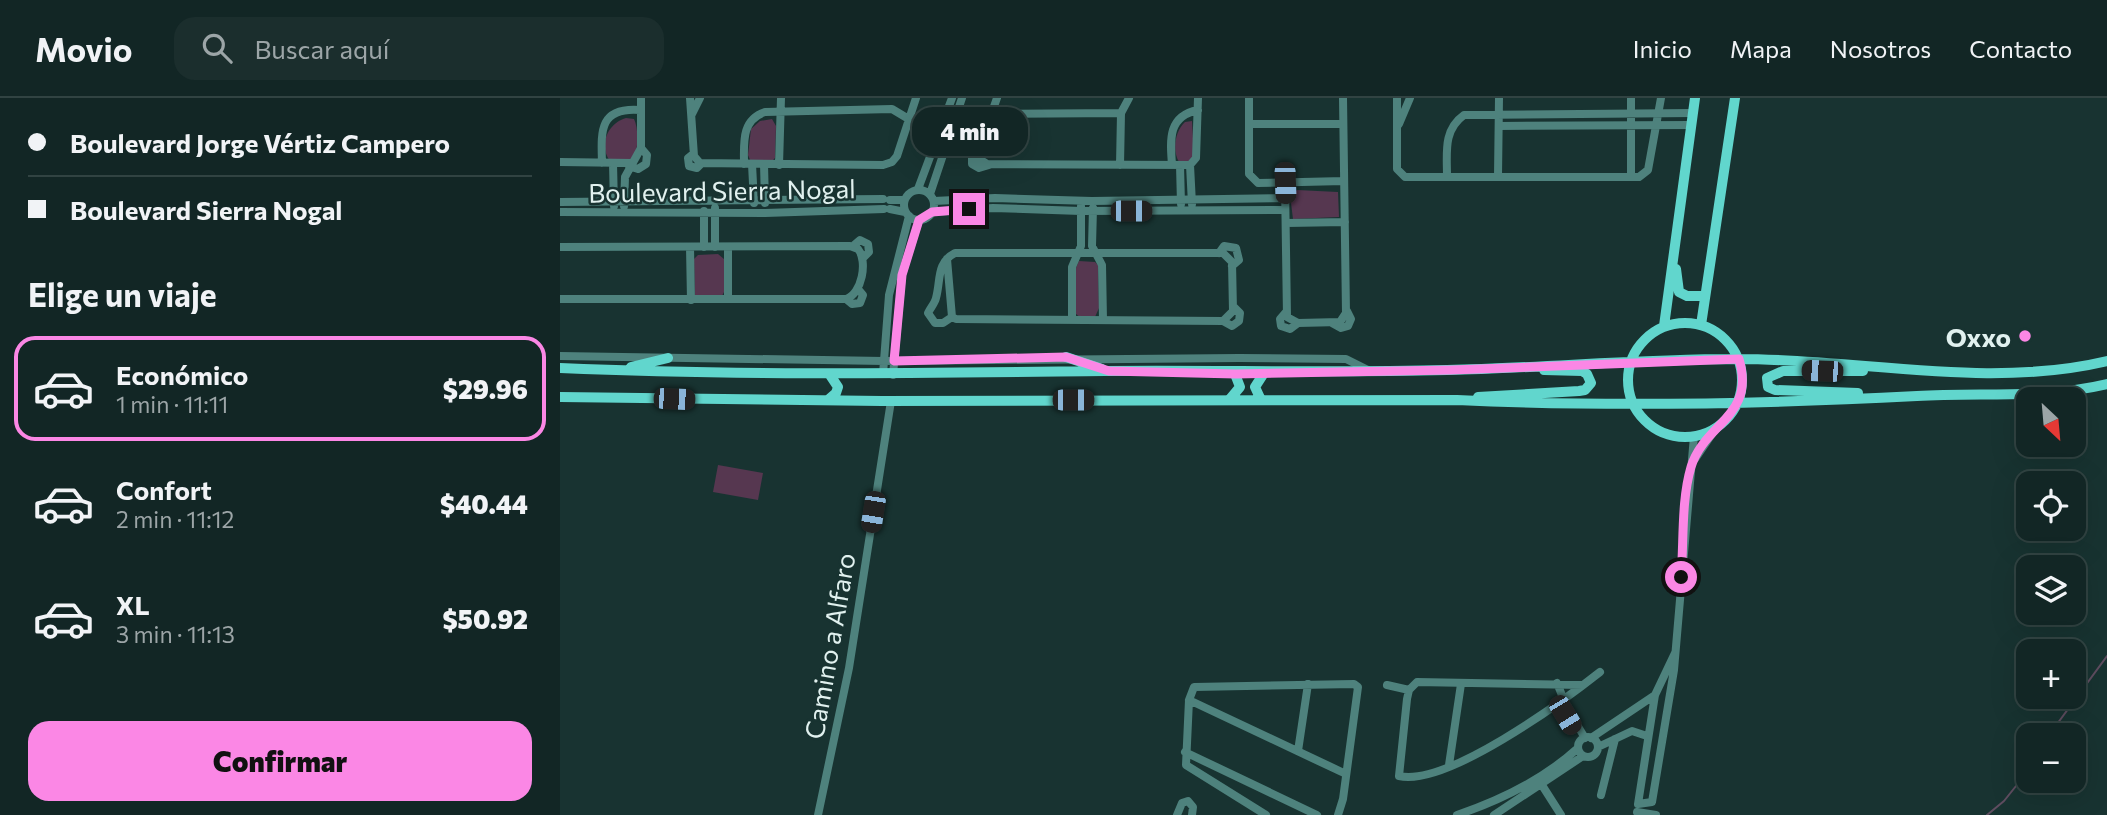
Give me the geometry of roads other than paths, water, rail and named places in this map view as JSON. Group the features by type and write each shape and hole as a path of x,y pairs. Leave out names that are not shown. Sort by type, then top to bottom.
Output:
{"main road":[{"path":"1664,326 1695,98"},
{"path":"1701,325 1703,296 1735,98"},
{"path":"1674,240 1679,292 1687,296 1703,296"},
{"path":"1685,323 1701,325 1722,336 1739,359 1743,378 1739,400 1730,418 1714,431 1694,436 1669,434 1647,422 1632,402 1625,381 1630,361 1642,341 1664,326 1685,323"},
{"path":"1066,357 1109,371"},
{"path":"616,371 668,358"},
{"path":"560,368 830,375 1109,371 1236,374 1739,359 2027,372 2069,369 2107,361"},
{"path":"1457,400 1500,393 1579,391 1585,390 1591,383 1587,374 1582,371 1503,367"},
{"path":"1894,397 1868,393 1775,390 1769,387 1766,380 1772,373 1783,371 1895,368"},
{"path":"1261,400 1255,387 1264,373"},
{"path":"1229,400 1240,387 1236,374"},
{"path":"827,401 833,398 838,387 830,375"},
{"path":"560,397 827,401 1457,400 1545,404 2042,394 2107,384"}],"street":[{"path":"625,213 625,177 641,148 641,98"},
{"path":"690,98 694,154 702,164 888,164 897,156 916,98"},
{"path":"691,117 700,98"},
{"path":"779,164 781,98"},
{"path":"918,189 952,98"},
{"path":"932,212 932,197 962,98"},
{"path":"997,98 979,148 979,159 989,164 1120,165 1181,165 1196,158 1198,98"},
{"path":"1120,165 1121,113 1129,98"},
{"path":"1249,98 1250,178 1258,183 1345,181"},
{"path":"1285,183 1286,312 1289,320 1298,323 1332,323 1344,320 1343,98"},
{"path":"1397,98 1396,169 1405,177 1639,177 1648,170 1661,98"},
{"path":"1397,130 1410,98"},
{"path":"1498,176 1499,98"},
{"path":"1631,98 1632,177"},
{"path":"754,213 744,136 750,121 760,114 892,109 908,118"},
{"path":"602,163 601,132 606,120 619,111 640,110"},
{"path":"1192,211 1192,200 1172,127 1182,115 1198,110"},
{"path":"992,114 1121,113"},
{"path":"1447,176 1449,134 1454,122 1475,113 1693,113"},
{"path":"1249,124 1343,124"},
{"path":"1499,126 1691,125"},
{"path":"613,163 614,213"},
{"path":"561,164 631,165"},
{"path":"764,164 765,213"},
{"path":"1180,211 1181,165"},
{"path":"888,374 884,361 889,295 907,214 904,200 909,192 918,189 932,197 1081,201 1285,198"},
{"path":"1256,198 1256,210"},
{"path":"1239,211 1240,199"},
{"name":"Boulevard Sierra Nogal","path":"560,212 765,213 887,204 904,200"},
{"path":"704,201 704,247"},
{"path":"715,201 715,247"},
{"name":"Boulevard Sierra Nogal","path":"560,202 765,201 887,204 907,214"},
{"path":"1072,320 1072,267 1081,246 1081,201"},
{"path":"1092,201 1092,246 1102,265 1103,320"},
{"path":"888,374 894,361 902,275 919,220 932,212 993,208 1081,211 1285,210"},
{"path":"907,214 919,220"},
{"path":"1287,223 1345,222"},
{"path":"560,300 846,299 854,296 858,289 863,258 853,246 561,246"},
{"path":"690,247 691,300"},
{"path":"728,247 728,299"},
{"path":"959,253 1097,254 1219,253 1229,256 1234,307 1230,318 1223,321 952,317 939,324 932,321 928,313 937,297 940,269 947,259 959,253"},
{"path":"947,259 952,317"},
{"path":"560,356 884,361 1066,357 1346,359 1372,372"},
{"name":"Camino a Alfaro","path":"818,815 849,668 891,401"},
{"path":"1691,468 1700,449 1714,431"},
{"path":"1637,810 1649,805 1653,799 1675,653 1694,436"},
{"path":"1637,810 1655,695 1675,653"},
{"path":"1583,685 1417,682 1409,690 1399,776 1449,765 1497,744 1553,707 1583,685 1600,672"},
{"path":"1557,683 1584,741 1583,756"},
{"path":"1298,751 1308,684"},
{"path":"1266,815 1186,765 1189,700 1194,687 1354,684 1358,687 1338,815"},
{"path":"1449,765 1461,684"},
{"path":"1387,685 1409,690"},
{"path":"1494,815 1540,781 1584,741 1655,695"},
{"path":"1189,700 1346,775"},
{"path":"1553,707 1565,715 1584,741 1609,762"},
{"path":"1626,714 1632,731"},
{"path":"1457,815 1469,813 1540,781 1632,731 1647,736"},
{"path":"1601,795 1615,739"},
{"path":"1185,752 1318,815"},
{"path":"1232,793 1233,785 1239,779"},
{"path":"1540,781 1561,815"},
{"path":"1177,815 1182,803 1188,801 1194,807 1192,815"},
{"path":"1637,810 1656,815"}],"waterway":[{"path":"2058,723 2107,656"},
{"path":"1987,815 2004,801 2016,786"}],"place":[{"name":"Oxxo","path":"2025,336"}]}
